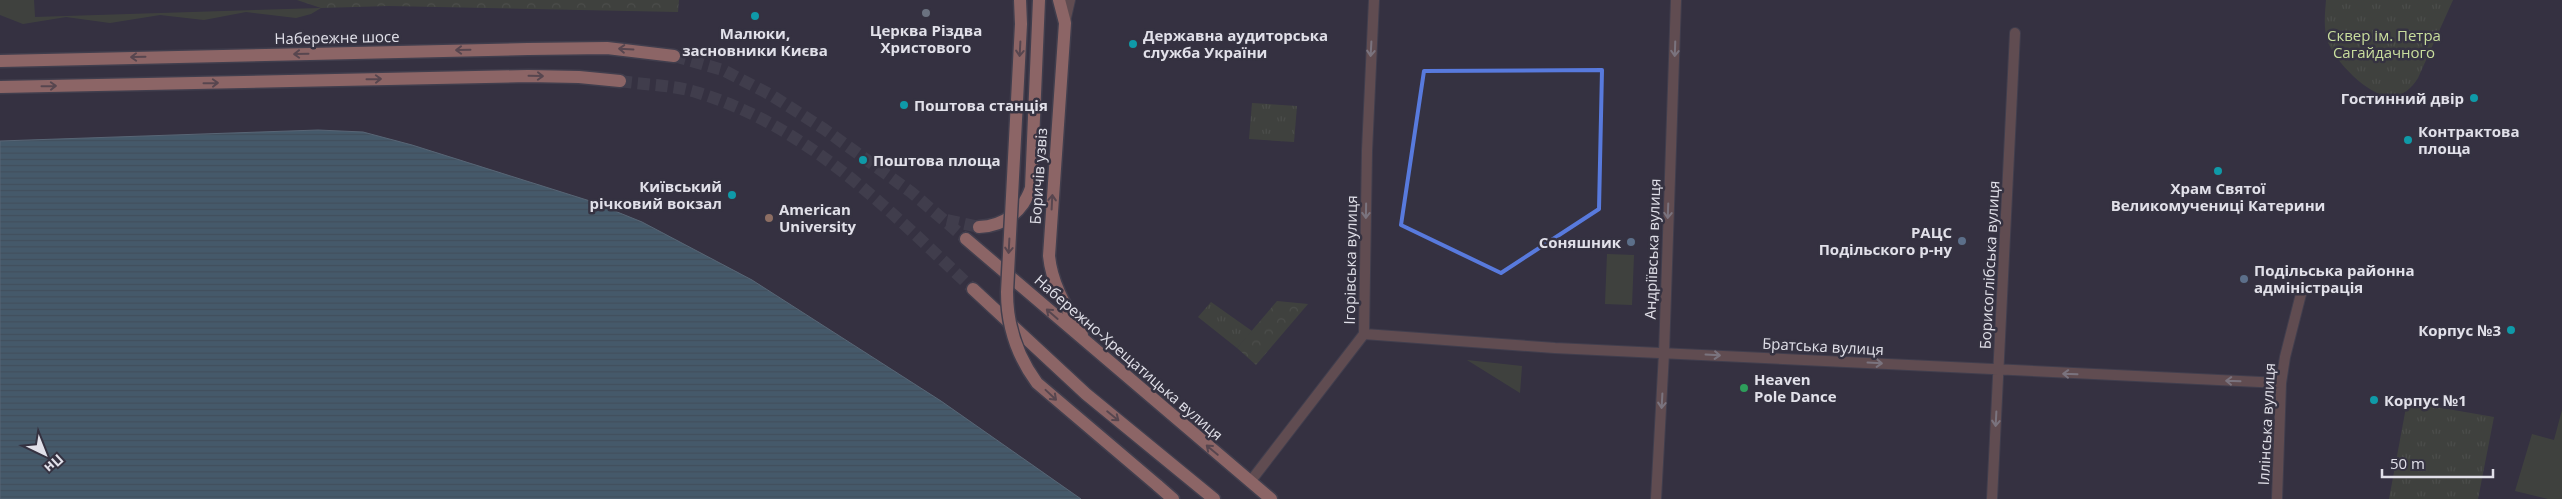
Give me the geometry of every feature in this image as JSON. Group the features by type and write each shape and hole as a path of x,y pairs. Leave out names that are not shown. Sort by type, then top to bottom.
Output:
{"main road":[{"path":"1020,0 1021,24 1006,292 1010,327 1023,362 1037,383 1173,499"},
{"path":"978,227 1002,221 1016,213 1026,202 1031,188 1039,0"},
{"name":"Боричів узвіз","path":"1059,0 1065,23 1049,256 1052,273 1062,301 1089,346"},
{"name":"Набережне шосе","path":"0,61 607,48 642,50 674,56"},
{"path":"0,87 528,76 579,77 620,81"},
{"name":"Набережно-Хрещатицька вулиця","path":"966,239 1089,346 1271,499"},
{"path":"973,289 1086,394 1214,499"}],"street":[{"path":"1065,23 1070,0"},
{"name":"Ігорівська вулиця","path":"1250,482 1364,334 1366,151 1374,0"},
{"name":"Андріївська вулиця","path":"1656,499 1664,353 1676,0"},
{"name":"Борисоглібська вулиця","path":"1992,499 2015,33"},
{"name":"Іллінська вулиця","path":"2277,499 2281,383 2285,358 2301,294"},
{"name":"Братська вулиця","path":"1364,334 1556,348 2281,383"}],"highlighted area":[{"path":"1602,70 1599,209 1501,273 1401,225 1424,71"}],"green space":[{"path":"0,0 34,0 35,17 321,8 311,14 296,18 246,12 204,20 160,15 110,23 66,17 23,24 0,15"},
{"path":"297,0 679,0 678,12 389,6 321,8"},
{"name":"Сквер ім. Петра Сагайдачного","path":"2326,0 2453,0 2418,78 2406,91 2399,95 2390,96 2372,90 2363,84 2353,76 2332,50 2325,32"},
{"path":"1252,103 1297,106 1294,142 1249,139"},
{"path":"1607,254 1634,255 1632,305 1605,304"},
{"path":"1277,301 1308,304 1256,365 1237,348"},
{"path":"1211,302 1252,331 1237,348 1198,317"},
{"path":"1467,360 1522,366 1520,393"},
{"path":"2407,402 2494,417 2478,499 2389,499"},
{"path":"2562,410 2562,499 2548,499 2515,491 2532,434 2554,440"}],"water":[{"path":"318,130 363,132 412,145 590,201 642,222 752,280 941,401 1081,499 0,499 0,141"}],"tunnel":[{"path":"674,56 723,70 771,95 824,129 911,192 966,239"},
{"path":"620,81 690,90 739,108 777,127 812,150 879,202 973,289"},
{"path":"947,220 979,227"}],"place":[{"name":"Церква Різдва Христового","path":"926,13"},
{"name":"Малюки, засновники Києва","path":"755,16"},
{"name":"Державна аудиторська служба України","path":"1133,44"},
{"name":"Гостинний двір","path":"2474,98"},
{"name":"Поштова станція","path":"904,105"},
{"name":"Контрактова площа","path":"2408,140"},
{"name":"Поштова площа","path":"863,160"},
{"name":"Храм Святої Великомучениці Катерини","path":"2218,171"},
{"name":"Київський річковий вокзал","path":"732,195"},
{"name":"American University","path":"769,218"},
{"name":"РАЦС Подільского р-ну","path":"1962,241"},
{"name":"Соняшник","path":"1631,242"},
{"name":"Подільська районна адміністрація","path":"2244,279"},
{"name":"Корпус №3","path":"2511,330"},
{"name":"Heaven Pole Dance","path":"1744,388"},
{"name":"Корпус №1","path":"2374,400"}]}
